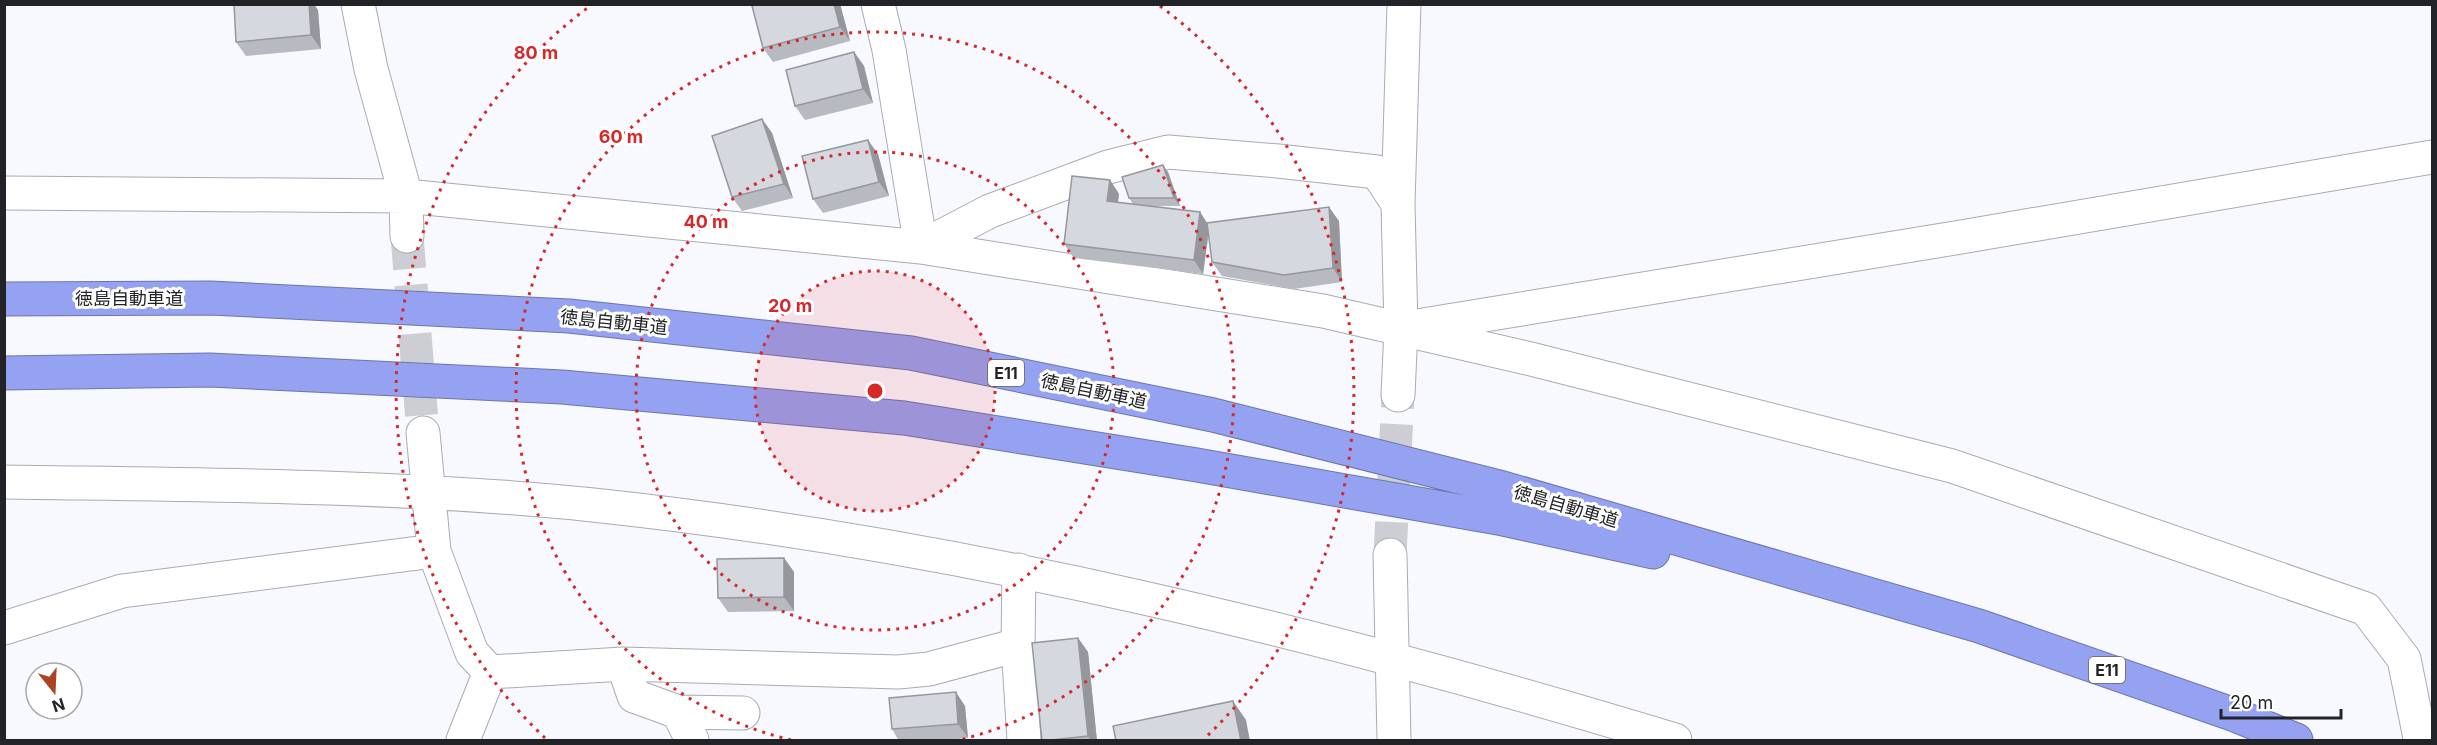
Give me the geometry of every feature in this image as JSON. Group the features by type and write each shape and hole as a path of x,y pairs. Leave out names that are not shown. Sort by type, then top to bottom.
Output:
{"highway":[{"name":"徳島自動車道","path":"4,299 211,298 569,316 911,353 1213,415 1492,485 1979,626 2235,715 2296,741"},
{"name":"徳島自動車道","path":"4,373 210,370 562,387 904,418 1197,465 1498,518 1979,626"}],"street":[{"path":"358,4 371,69 406,196 408,236"},
{"path":"878,4 889,50 921,247"},
{"path":"1398,395 1401,329 1398,204 1404,4"},
{"path":"921,247 990,211 1108,167 1168,152 1377,172 1398,204"},
{"path":"1401,329 2433,157"},
{"path":"4,193 406,196 921,247 1323,311 1531,359 1953,466 2366,609 2404,660 2420,738 2425,741"},
{"path":"423,433 434,551 472,653 490,672 623,664 898,672 928,669 1018,645"},
{"path":"4,482 429,492 593,505 782,530 1020,570 1164,601 1507,690 1675,741"},
{"path":"4,628 122,591 434,551"},
{"path":"1390,555 1394,741"},
{"path":"1020,570 1018,645 1024,741"},
{"path":"623,664 634,696 678,712 743,713"},
{"path":"463,741 490,672"},
{"path":"678,712 692,741"}],"building":[{"path":"234,4 309,4 311,35 236,42"},
{"path":"757,4 834,4 840,27 763,48 752,6"},
{"path":"854,52 863,89 795,106 786,70"},
{"path":"762,119 784,184 732,197 712,136"},
{"path":"868,140 879,182 813,199 802,156"},
{"path":"1163,165 1174,198 1129,198 1122,177"},
{"path":"1072,176 1110,180 1107,201 1200,212 1194,260 1064,244"},
{"path":"1329,207 1333,268 1284,275 1212,262 1207,223"},
{"path":"784,558 784,597 718,598 717,559"},
{"path":"1078,638 1088,736 1042,741 1032,643"},
{"path":"956,692 958,724 892,729 889,698"},
{"path":"1233,701 1241,741 1116,741 1113,726"}],"tunnel":[{"path":"407,236 423,433"},
{"path":"1390,555 1398,395"}]}
